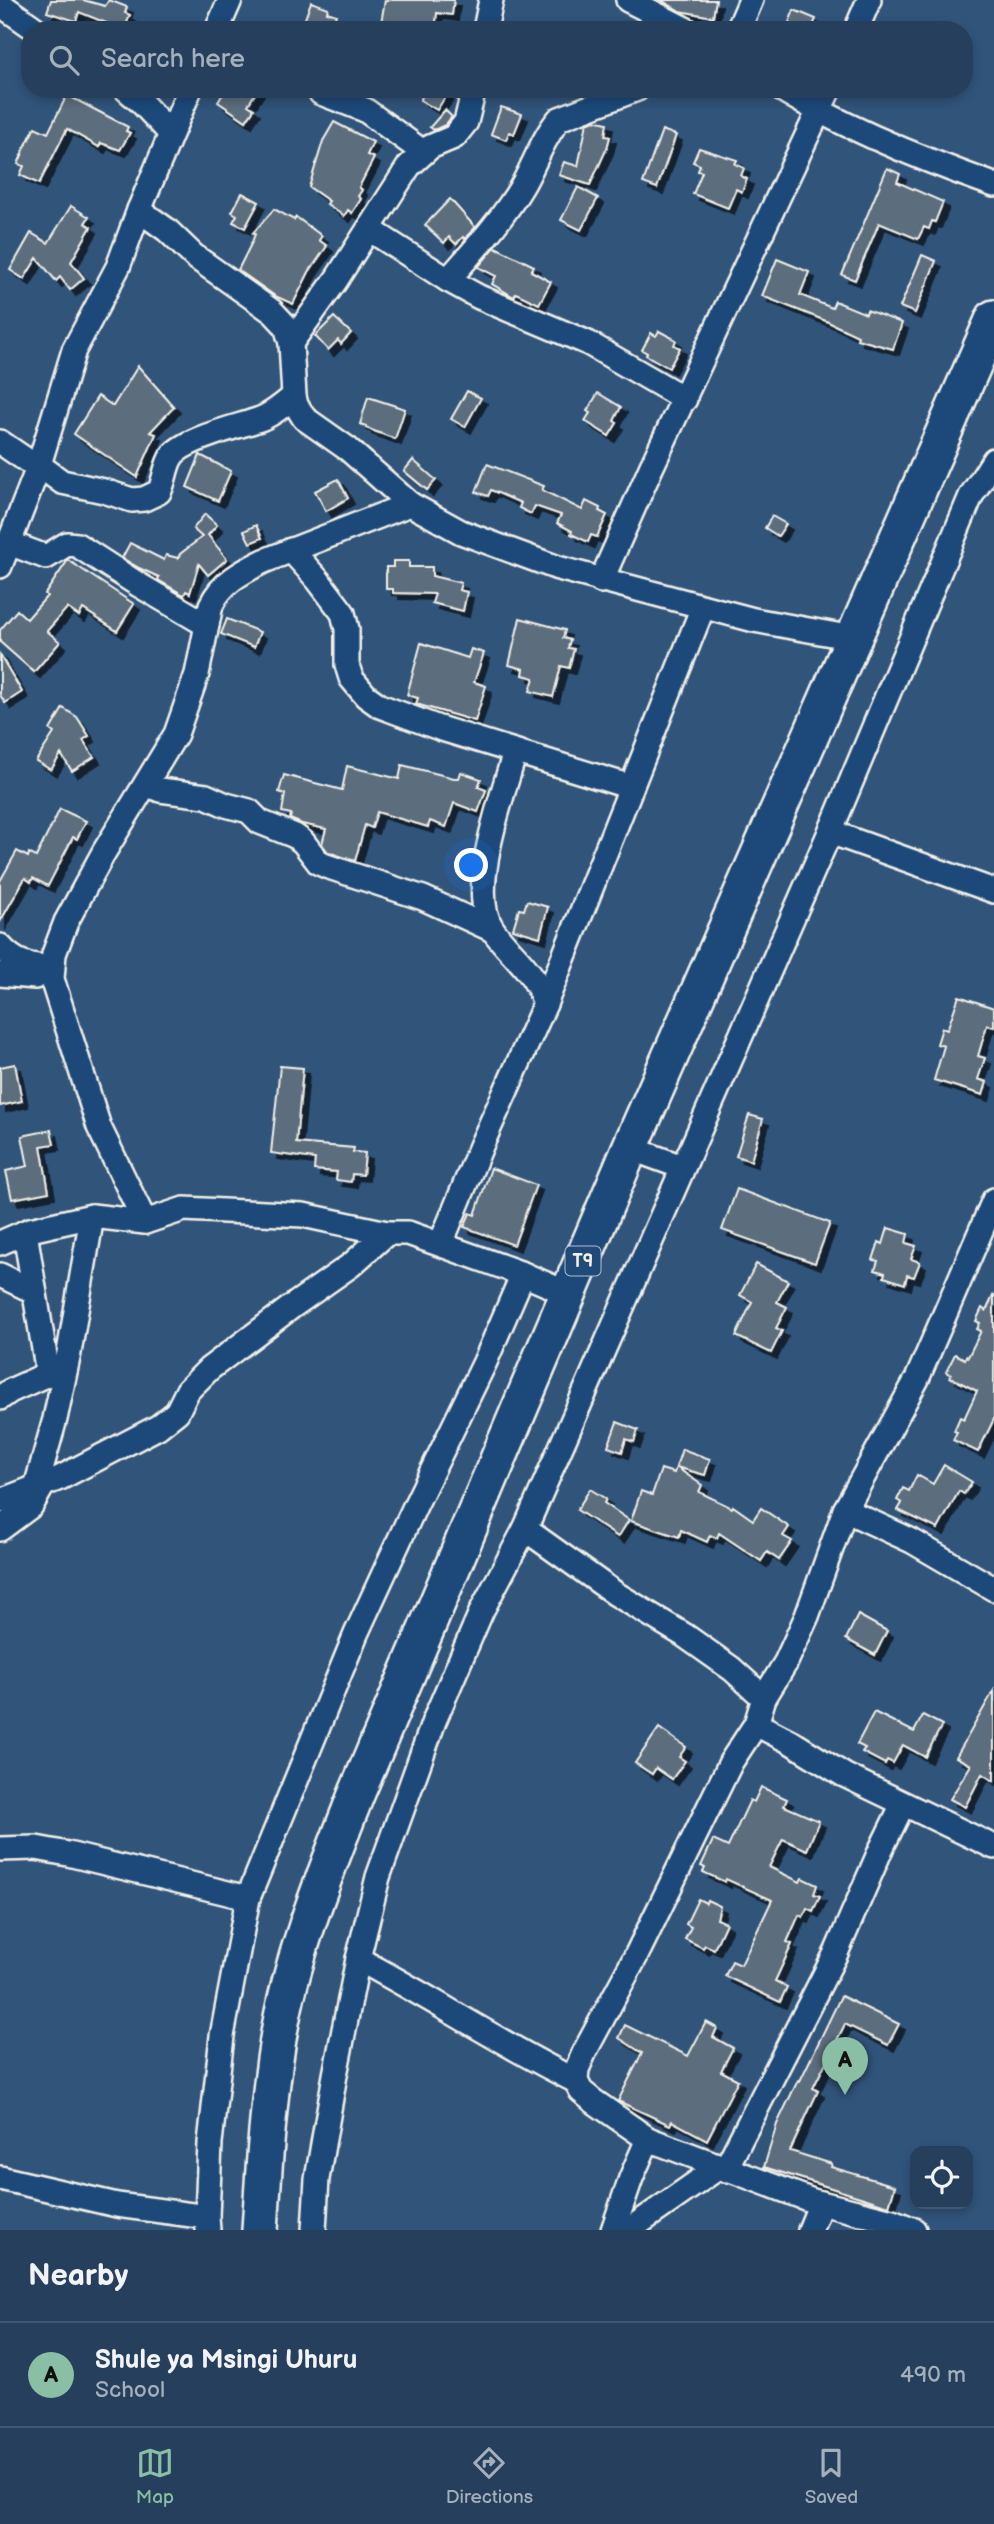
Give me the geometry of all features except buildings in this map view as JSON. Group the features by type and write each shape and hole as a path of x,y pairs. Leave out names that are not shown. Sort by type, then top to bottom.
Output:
{"highway":[{"name":"T9","path":"260,2230 264,2153 279,2036 299,1955 320,1887 356,1795 630,1148 994,318"}],"street":[{"path":"221,21 230,0"},
{"path":"487,21 491,0"},
{"path":"628,0 669,21"},
{"path":"742,21 751,0"},
{"path":"860,21 869,0"},
{"path":"0,4 24,21"},
{"path":"136,98 170,132"},
{"path":"0,566 39,467 74,350 118,267 186,98"},
{"path":"334,98 365,110 423,152"},
{"path":"291,343 409,166 423,152 446,142 459,130 466,122 472,98"},
{"path":"449,280 505,212 523,184 551,128 559,119 614,98"},
{"path":"795,98 819,113 994,185"},
{"path":"601,581 825,98"},
{"path":"139,210 167,230 194,256 273,312 285,326 291,343 294,396 304,418 348,449 410,504 461,532 488,543 601,581 754,620 853,638"},
{"path":"369,229 479,298 588,343 684,399"},
{"path":"0,442 54,477 72,485 94,488 132,500 144,499 159,492 169,461 180,449 225,429 257,421 294,396"},
{"path":"314,2230 317,2179 358,1959 378,1877 434,1721 482,1610 525,1529 830,832 971,496 994,460"},
{"path":"145,1222 99,1127 52,973 57,941 104,852 171,744 197,674 216,595 242,572 410,504"},
{"path":"9,543 46,557 67,544 78,545 207,625"},
{"path":"291,550 318,579 344,614 347,629 347,666 351,678 366,696 388,711 631,787"},
{"path":"441,1243 545,1004 703,607"},
{"path":"515,752 484,867 484,911 493,930 535,979 545,1004"},
{"path":"146,783 160,790 206,796 226,805 249,810 260,822 295,836 326,866 423,898 493,930"},
{"path":"830,832 994,891"},
{"path":"0,946 15,961 52,973"},
{"path":"0,974 52,973"},
{"path":"630,1148 682,1167"},
{"path":"576,2081 577,2069 585,2051 636,1956 731,1762 756,1724 764,1698 786,1662 807,1616 845,1510 917,1378 994,1200"},
{"path":"0,1243 25,1232 92,1216 145,1222 184,1209 303,1215 387,1233 408,1233 523,1274 569,1294"},
{"path":"0,1529 32,1506 40,1486 55,1419 57,1370 92,1216"},
{"path":"25,1232 33,1291 57,1370"},
{"path":"0,1501 40,1486 158,1427 177,1412 188,1390 209,1369 351,1265 387,1233"},
{"path":"0,2178 207,2223 210,2143 222,2036 248,1898 356,1634 485,1362 523,1274"},
{"path":"0,1275 33,1291"},
{"path":"0,1398 57,1370"},
{"path":"845,1510 912,1541 994,1589"},
{"path":"525,1529 616,1594 703,1648 732,1669 764,1698"},
{"path":"756,1724 844,1775 994,1847"},
{"path":"629,2230 722,2169 836,1952 903,1804"},
{"path":"0,1830 36,1848"},
{"path":"0,1849 36,1848 150,1872 248,1898"},
{"path":"358,1959 432,1999 524,2055 576,2081 592,2100 648,2139 722,2169 821,2203 892,2221 914,2230"},
{"path":"613,2230 648,2139"},
{"path":"810,2230 821,2203"}],"place":[{"name":"Shule ya Msingi Uhuru","path":"845,2095"}]}
